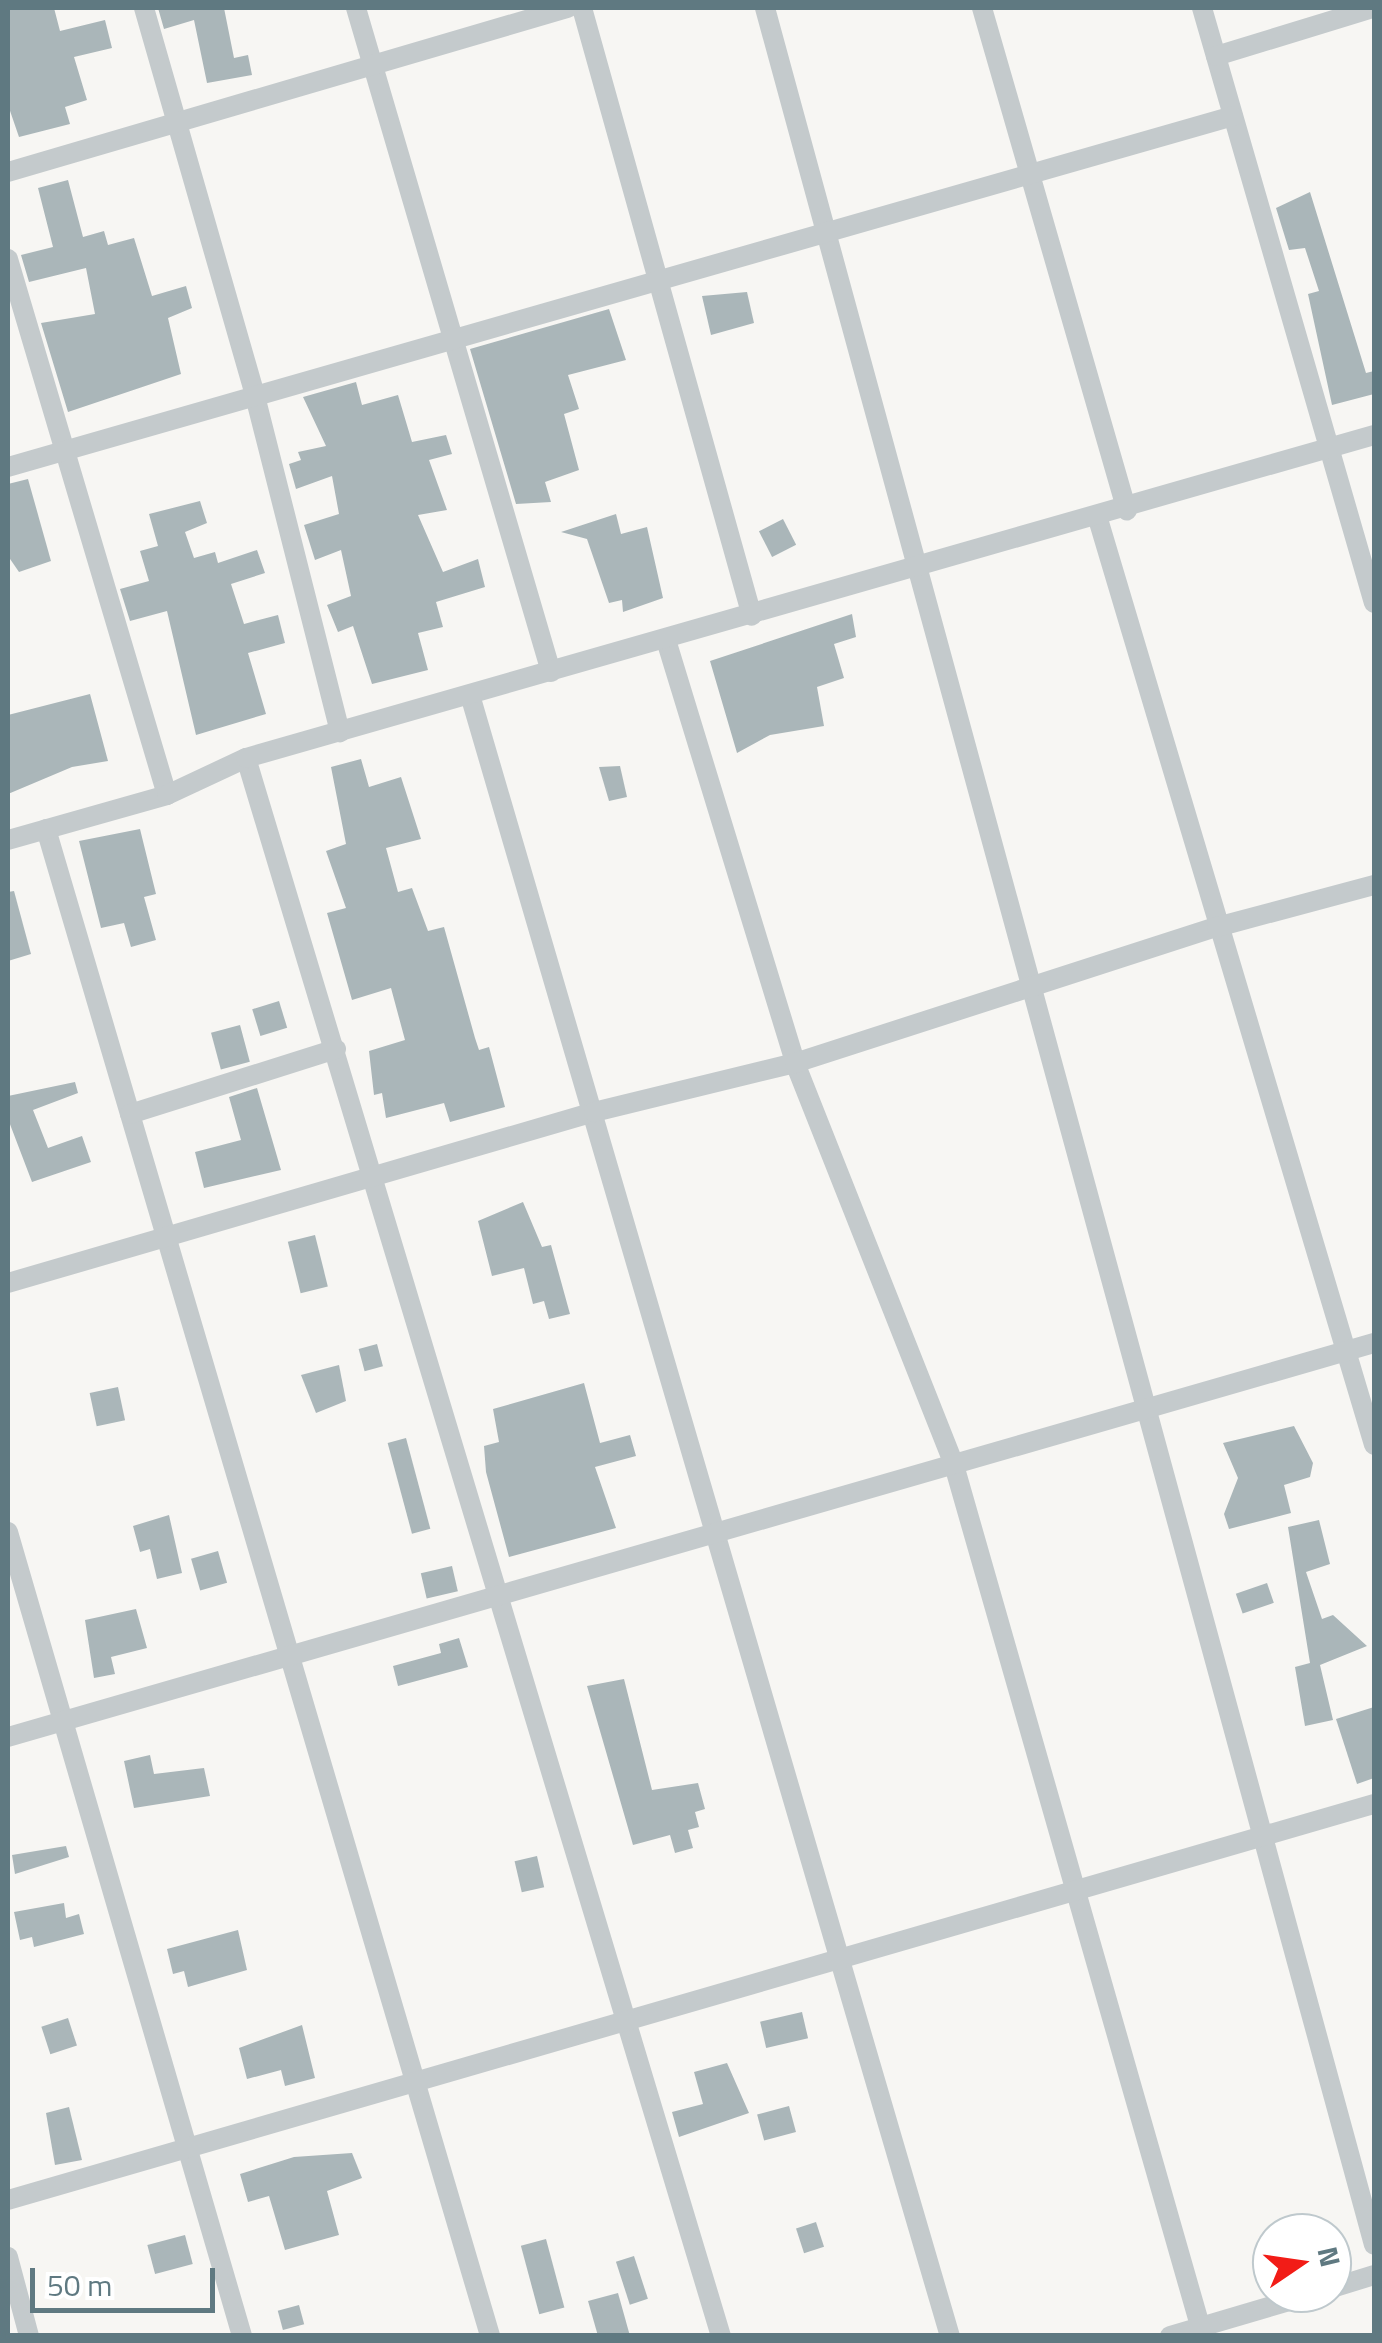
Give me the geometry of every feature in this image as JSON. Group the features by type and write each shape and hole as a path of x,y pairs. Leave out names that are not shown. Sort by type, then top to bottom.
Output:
{"street":[{"path":"144,8 255,396 340,732"},
{"path":"356,8 551,672"},
{"path":"8,172 568,8"},
{"path":"582,8 752,616"},
{"path":"765,8 1374,2245"},
{"path":"982,8 1127,511"},
{"path":"1202,8 1374,602"},
{"path":"1216,56 1373,8"},
{"path":"8,467 1233,116"},
{"path":"8,259 60,452 167,795"},
{"path":"8,840 167,795 246,758 1127,511 1374,435"},
{"path":"1098,519 1216,927 1374,1445"},
{"path":"666,640 794,1063 954,1465 1201,2332"},
{"path":"470,695 716,1534 835,1960 950,2336"},
{"path":"246,758 376,1176 721,2336"},
{"path":"46,830 418,2081 490,2336"},
{"path":"8,1284 594,1112 794,1063 1216,927 1374,885"},
{"path":"130,1114 336,1049"},
{"path":"8,1737 1374,1343"},
{"path":"8,1532 184,2149 242,2336"},
{"path":"8,2200 835,1960 1074,1895 1374,1804"},
{"path":"8,2257 30,2336"},
{"path":"1170,2336 1201,2332 1257,2313"}],"building":[{"path":"8,8 54,8 60,31 105,20 112,48 74,57 87,100 65,107 70,124 19,137 8,105"},
{"path":"158,8 224,8 234,58 248,55 252,75 207,83 194,20 164,29"},
{"path":"68,180 83,237 104,231 108,245 134,238 152,296 186,286 192,308 168,318 181,374 68,412 41,323 95,314 86,268 29,282 21,255 53,247 38,188"},
{"path":"1310,192 1366,373 1374,371 1374,394 1332,405 1308,294 1319,291 1305,248 1289,250 1276,208"},
{"path":"747,292 754,323 711,335 702,296"},
{"path":"609,309 626,360 568,375 579,409 564,414 579,470 545,482 551,502 516,504 470,349"},
{"path":"356,382 362,405 398,395 412,442 446,435 452,454 429,460 447,510 418,515 443,572 478,559 485,587 436,602 443,627 418,633 428,670 372,684 353,626 338,632 327,605 351,596 341,550 315,560 304,525 339,514 332,476 296,489 289,464 301,460 298,452 326,446 303,397"},
{"path":"28,479 51,561 19,572 8,556 8,484"},
{"path":"200,501 207,523 185,532 194,558 215,552 218,563 257,550 265,573 231,584 244,624 278,615 285,643 248,653 266,714 196,735 167,611 130,621 120,589 149,581 140,551 158,546 149,514"},
{"path":"616,514 621,534 647,527 663,598 623,612 622,600 609,603 587,539 561,532"},
{"path":"783,519 796,545 772,557 759,531"},
{"path":"852,614 856,637 834,644 844,678 817,687 824,726 770,735 737,753 710,661"},
{"path":"90,694 108,761 72,767 8,794 8,715"},
{"path":"361,759 369,787 401,777 421,839 386,848 398,892 412,888 428,931 444,927 479,1050 489,1047 505,1107 450,1122 444,1103 386,1118 382,1093 374,1095 369,1051 405,1040 391,988 352,1000 327,913 346,908 326,851 346,844 331,767"},
{"path":"620,766 627,797 609,801 599,767"},
{"path":"140,829 156,894 144,897 156,940 131,947 124,923 101,928 79,841"},
{"path":"14,891 31,954 8,961 8,892"},
{"path":"279,1001 287,1028 260,1036 252,1009"},
{"path":"240,1025 250,1062 221,1069 211,1033"},
{"path":"75,1082 78,1093 33,1110 48,1148 82,1136 91,1162 32,1182 8,1119 8,1096"},
{"path":"257,1088 281,1170 204,1188 195,1152 241,1140 229,1097"},
{"path":"523,1202 542,1247 551,1245 570,1314 549,1319 544,1301 533,1304 524,1268 492,1276 478,1221"},
{"path":"315,1235 328,1286 301,1293 288,1242"},
{"path":"377,1344 383,1366 365,1371 359,1349"},
{"path":"339,1365 346,1401 316,1413 301,1375"},
{"path":"584,1383 600,1443 630,1435 636,1456 595,1467 616,1528 509,1557 486,1472 484,1446 499,1442 493,1409"},
{"path":"118,1387 125,1420 97,1426 90,1393"},
{"path":"1294,1426 1313,1463 1310,1477 1284,1485 1291,1513 1229,1529 1224,1514 1238,1478 1223,1443"},
{"path":"406,1438 430,1529 412,1534 388,1443"},
{"path":"169,1515 182,1573 157,1579 150,1549 140,1552 133,1526"},
{"path":"1319,1520 1330,1564 1306,1572 1322,1619 1333,1615 1367,1646 1320,1665 1333,1720 1305,1726 1295,1667 1310,1663 1288,1527"},
{"path":"218,1551 227,1583 200,1590 191,1559"},
{"path":"452,1566 458,1591 427,1599 421,1573"},
{"path":"1267,1583 1274,1603 1243,1614 1236,1594"},
{"path":"136,1609 147,1648 111,1657 115,1674 94,1678 85,1620"},
{"path":"459,1638 468,1667 398,1686 393,1666 441,1653 439,1644"},
{"path":"624,1679 652,1790 698,1783 705,1809 695,1812 699,1827 688,1830 693,1848 675,1853 670,1835 633,1845 587,1686"},
{"path":"1374,1707 1374,1778 1357,1784 1336,1719"},
{"path":"150,1755 154,1774 204,1768 210,1796 134,1808 124,1761"},
{"path":"66,1846 69,1857 15,1874 12,1855"},
{"path":"537,1856 544,1887 522,1892 515,1861"},
{"path":"64,1903 66,1918 79,1914 84,1934 34,1947 32,1937 20,1940 14,1912"},
{"path":"238,1930 247,1970 188,1987 184,1971 173,1974 167,1949"},
{"path":"802,2012 808,2038 766,2048 760,2022"},
{"path":"68,2018 77,2046 50,2054 41,2027"},
{"path":"302,2025 315,2078 285,2086 281,2070 247,2079 239,2048"},
{"path":"727,2063 749,2113 679,2137 672,2112 703,2104 694,2072"},
{"path":"789,2106 796,2132 764,2141 757,2115"},
{"path":"69,2107 82,2160 55,2165 46,2113"},
{"path":"352,2153 362,2178 327,2191 339,2235 285,2250 269,2196 248,2202 240,2174 294,2157"},
{"path":"816,2222 824,2247 804,2253 796,2228"},
{"path":"185,2235 193,2264 155,2274 147,2245"},
{"path":"546,2239 564,2308 539,2314 521,2246"},
{"path":"634,2256 648,2299 630,2305 616,2262"},
{"path":"618,2293 630,2336 598,2336 588,2301"},
{"path":"299,2305 304,2324 283,2330 278,2311"}]}
